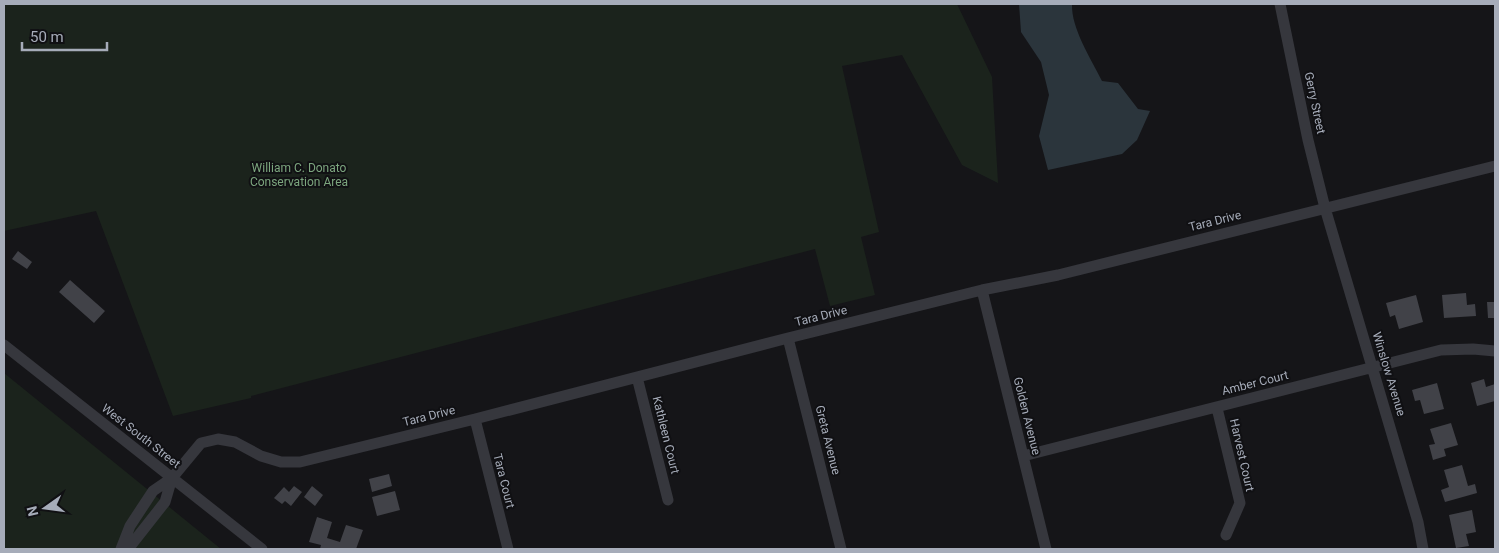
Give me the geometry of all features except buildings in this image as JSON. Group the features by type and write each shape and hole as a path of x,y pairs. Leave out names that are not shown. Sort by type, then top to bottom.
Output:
{"street":[{"name":"Gerry Street","path":"1280,4 1308,140 1325,208"},
{"name":"Tara Drive","path":"172,478 201,443 218,439 235,442 261,456 281,462 300,462 788,338 982,290 1058,275 1495,166"},
{"name":"Winslow Avenue","path":"1325,208 1418,522 1424,549"},
{"name":"Golden Avenue","path":"982,290 1046,549"},
{"name":"Greta Avenue","path":"788,338 841,549"},
{"name":"West South Street","path":"4,345 262,549"},
{"name":"Amber Court","path":"1023,456 1441,350 1473,349 1495,351"},
{"name":"Kathleen Court","path":"637,376 668,500"},
{"name":"Harvest Court","path":"1217,408 1240,503 1226,535"},
{"name":"Tara Court","path":"475,419 508,549"},
{"path":"121,549 130,526 153,491 172,478"},
{"path":"128,549 165,502 172,478"}],"green space":[{"name":"William C. Donato Conservation Area","path":"4,4 957,4 992,77 998,183 962,165 902,55 842,66 879,232 861,237 875,295 830,306 815,249 251,396 251,398 173,416 96,211 4,231"},
{"path":"4,373 221,549 4,549"}],"shaded area":[{"path":"1019,4 1072,4 1078,33 1102,81 1118,83 1138,109 1150,111 1137,140 1122,154 1048,170 1039,136 1049,95 1041,62 1021,32"}]}
